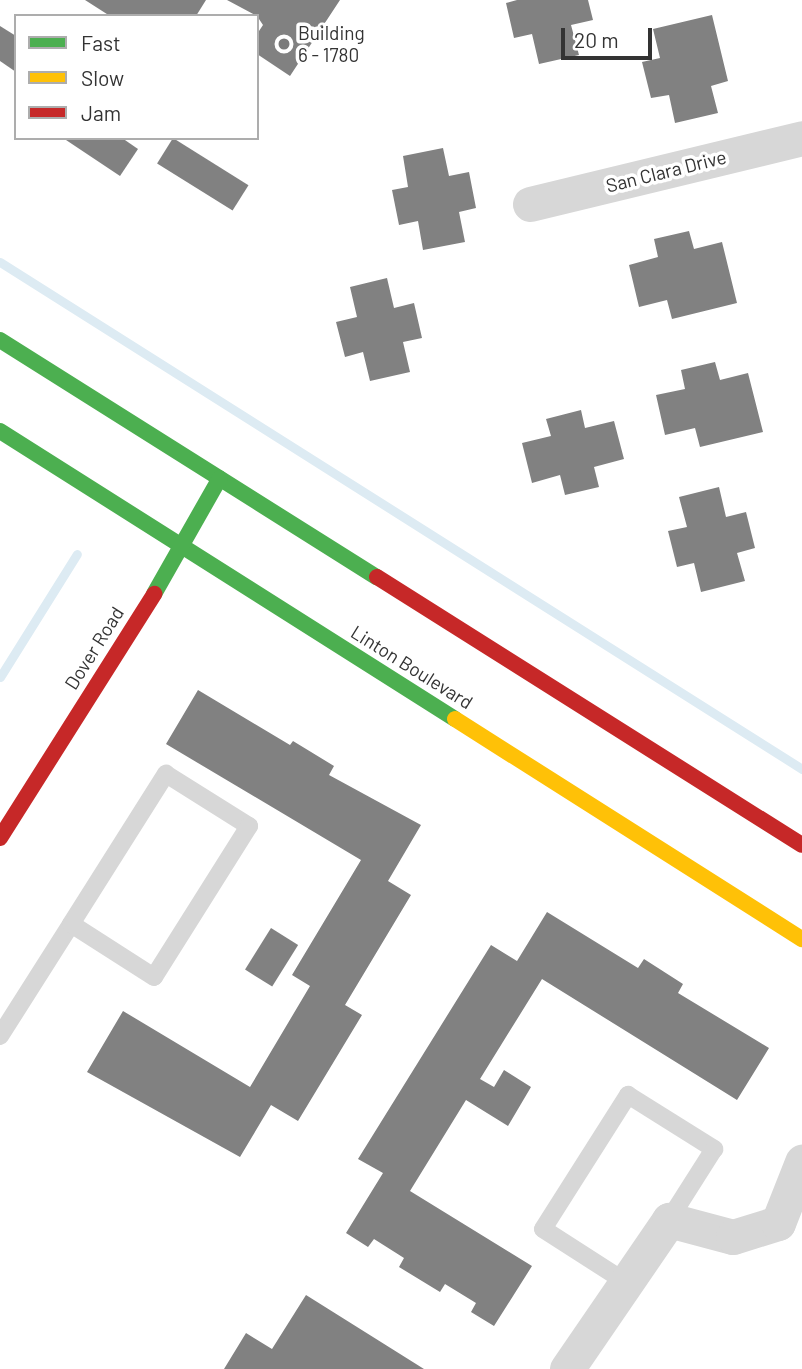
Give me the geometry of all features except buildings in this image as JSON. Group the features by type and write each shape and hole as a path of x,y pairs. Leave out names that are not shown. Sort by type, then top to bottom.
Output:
{"main road":[{"path":"0,340 802,845"},
{"name":"Linton Boulevard","path":"0,431 802,939"},
{"name":"Dover Road","path":"0,838 183,547 220,478"}],"street":[{"name":"San Clara Drive","path":"530,204 802,138"},
{"path":"566,1369 624,1281 669,1220 733,1237 778,1223 802,1162"}],"lane":[{"path":"0,1036 166,774 249,826 154,977 71,924"},
{"path":"624,1281 543,1229 628,1095 714,1149 669,1220"}],"waterway":[{"path":"0,262 802,769"},
{"path":"0,677 77,554"}],"traffic: fast":[{"path":"0,340 377,577"},
{"path":"0,431 455,719"},
{"path":"154,594 220,478"}],"traffic: slow":[{"path":"455,719 802,939"}],"traffic: jam":[{"path":"377,577 802,845"},
{"path":"0,838 154,594"}],"place":[{"name":"Building 6 - 1780","path":"284,44"}]}
